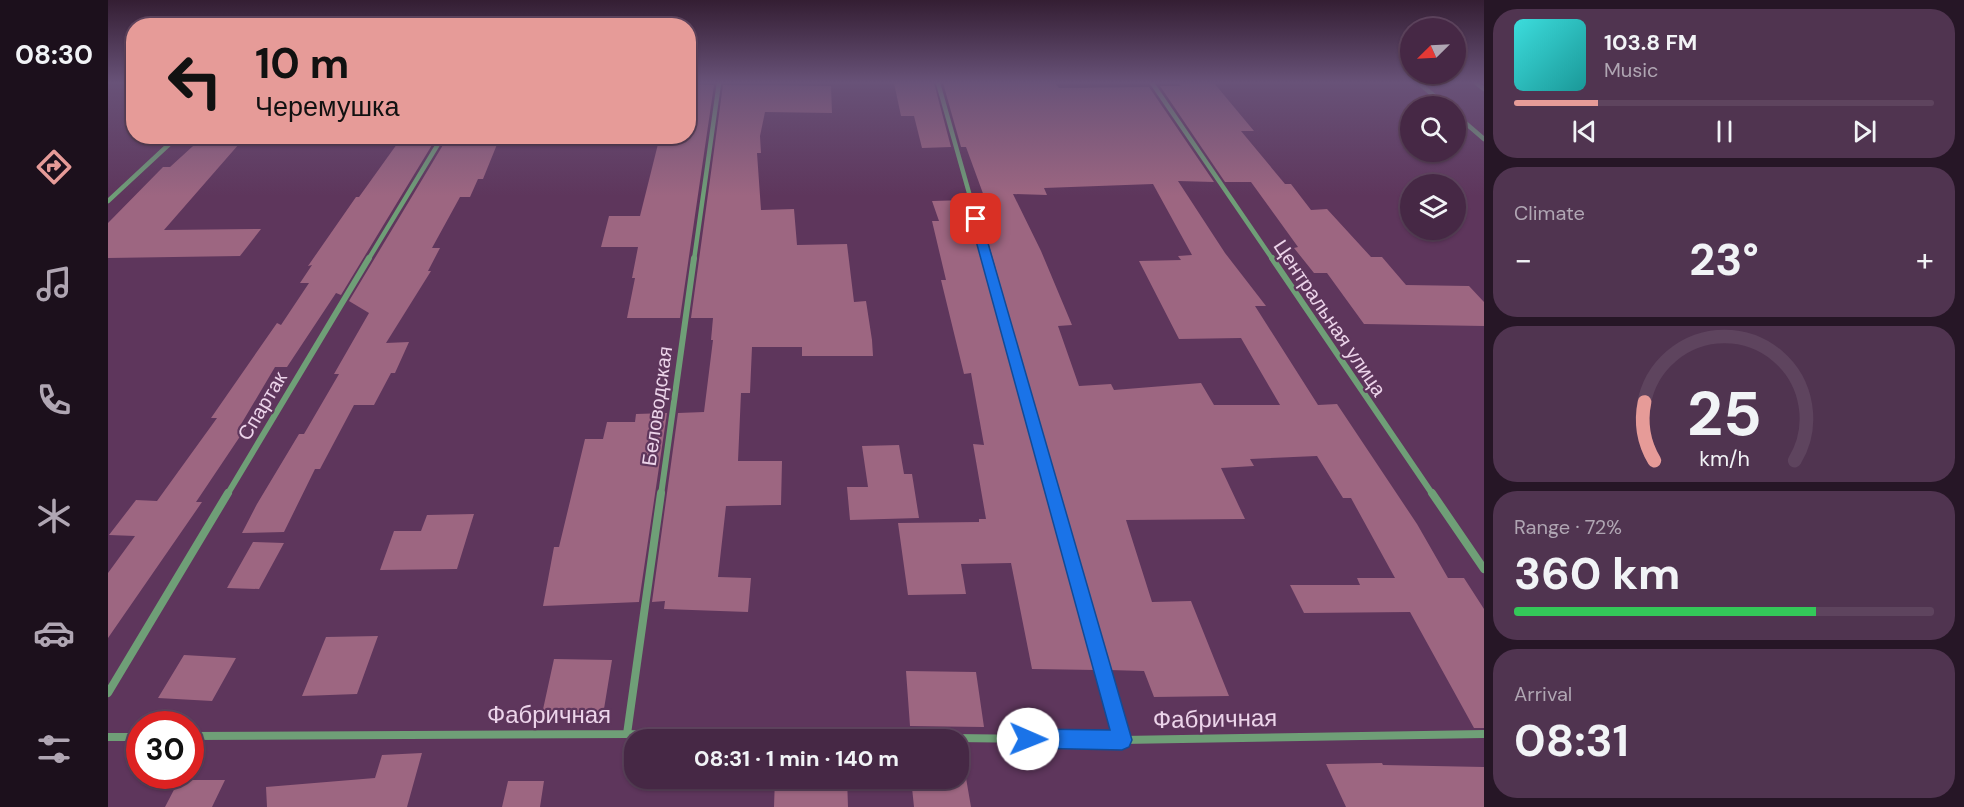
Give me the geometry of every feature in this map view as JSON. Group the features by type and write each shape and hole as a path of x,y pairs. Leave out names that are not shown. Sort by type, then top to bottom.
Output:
{"street":[{"name":"Беловодская","path":"628,729 714,121"},
{"path":"949,121 1122,740"},
{"name":"Центральная улица","path":"1178,121 1484,569"},
{"path":"1466,123 1484,138"},
{"path":"108,201 169,144"},
{"name":"Спартак","path":"108,693 438,144"},
{"name":"Фабричная","path":"204,736 624,734"},
{"name":"Фабричная","path":"969,738 1122,740 1484,734"},
{"path":"108,737 126,737"}],"building":[{"path":"696,121 709,121 680,318 627,318 638,247 601,247 609,216 640,216 658,144 696,144"},
{"path":"718,121 763,121 760,136 761,153 757,153 761,210 794,209 797,245 847,244 854,302 866,301 873,356 802,356 802,347 752,347 750,393 741,393 738,461 782,461 781,505 726,506 718,577 751,578 748,612 664,609 665,601 652,602 678,413 704,412 713,340 711,340 713,318 691,318"},
{"path":"915,121 944,121 951,147 922,148"},
{"path":"954,121 1172,121 1214,182 1178,181 1225,253 1266,306 1255,306 1318,405 1337,404 1417,524 1448,578 1464,578 1484,609 1484,728 1474,728 1410,612 1304,613 1290,585 1360,585 1357,578 1395,578 1351,498 1343,498 1317,456 1250,459 1254,466 1221,468 1245,519 1126,520 1152,602 1191,601 1229,696 1154,697 1144,671 1109,670 976,199 985,199 966,147 961,147","holes":["1153,184 1192,255 1178,256 1181,260 1139,261 1179,339 1241,338 1280,405 1214,405 1201,383 1114,390 1111,384 1079,386 1058,326 1072,325 1041,251 1013,194 1047,195 1044,188"]},
{"path":"1183,121 1245,121 1254,131 1241,131 1285,184 1291,184 1311,210 1327,209 1371,257 1382,257 1406,285 1469,286 1484,302 1484,326 1364,324 1327,273 1314,273 1294,248 1298,247 1251,182 1225,182"},
{"path":"195,144 239,144 164,230 261,229 240,256 108,258 108,223 163,167 170,167"},
{"path":"397,144 432,145 341,295 336,293 287,367 275,367 240,426 247,426 196,502 202,502 108,638 108,573 135,536 109,535 136,500 157,501 217,418 211,418 277,323 281,325 309,283 300,283 312,265 308,266 356,197 359,197"},
{"path":"497,144 483,179 478,179 470,197 460,197 432,248 440,248 428,271 431,271 386,343 409,342 395,373 391,373 374,405 354,405 320,469 315,469 284,532 242,533 299,434 304,434 339,374 334,374 369,313 349,301 443,145"},
{"path":"966,200 1096,670 1032,669 1011,563 961,564 966,594 908,595 898,523 979,522 979,519 986,519 973,444 984,445 971,373 964,374 941,280 946,280 932,221 939,221 932,201"},
{"path":"667,413 639,602 543,606 554,547 559,547 585,439 603,439 607,422 635,422 636,414"},
{"path":"899,445 904,474 912,474 919,518 850,520 847,487 868,487 862,446"},
{"path":"474,514 457,569 380,570 394,531 421,531 427,515"},
{"path":"253,542 284,543 259,589 227,588"},
{"path":"378,636 357,694 302,696 326,637"},
{"path":"184,655 236,658 212,701 158,698"},
{"path":"554,659 612,660 603,715 542,714"},
{"path":"906,671 976,672 984,727 910,726"},
{"path":"422,753 407,807 267,807 266,787 375,778 382,755"},
{"path":"1382,763 1383,765 1484,767 1484,807 1346,807 1326,764"},
{"path":"204,780 225,780 212,807 165,807 174,789 204,789"},
{"path":"508,781 544,781 540,807 502,807"},
{"path":"775,789 847,789 848,807 774,807"},
{"path":"912,789 968,789 971,807 914,807"}],"route":[{"path":"976,219 1122,740 1028,739"}]}
